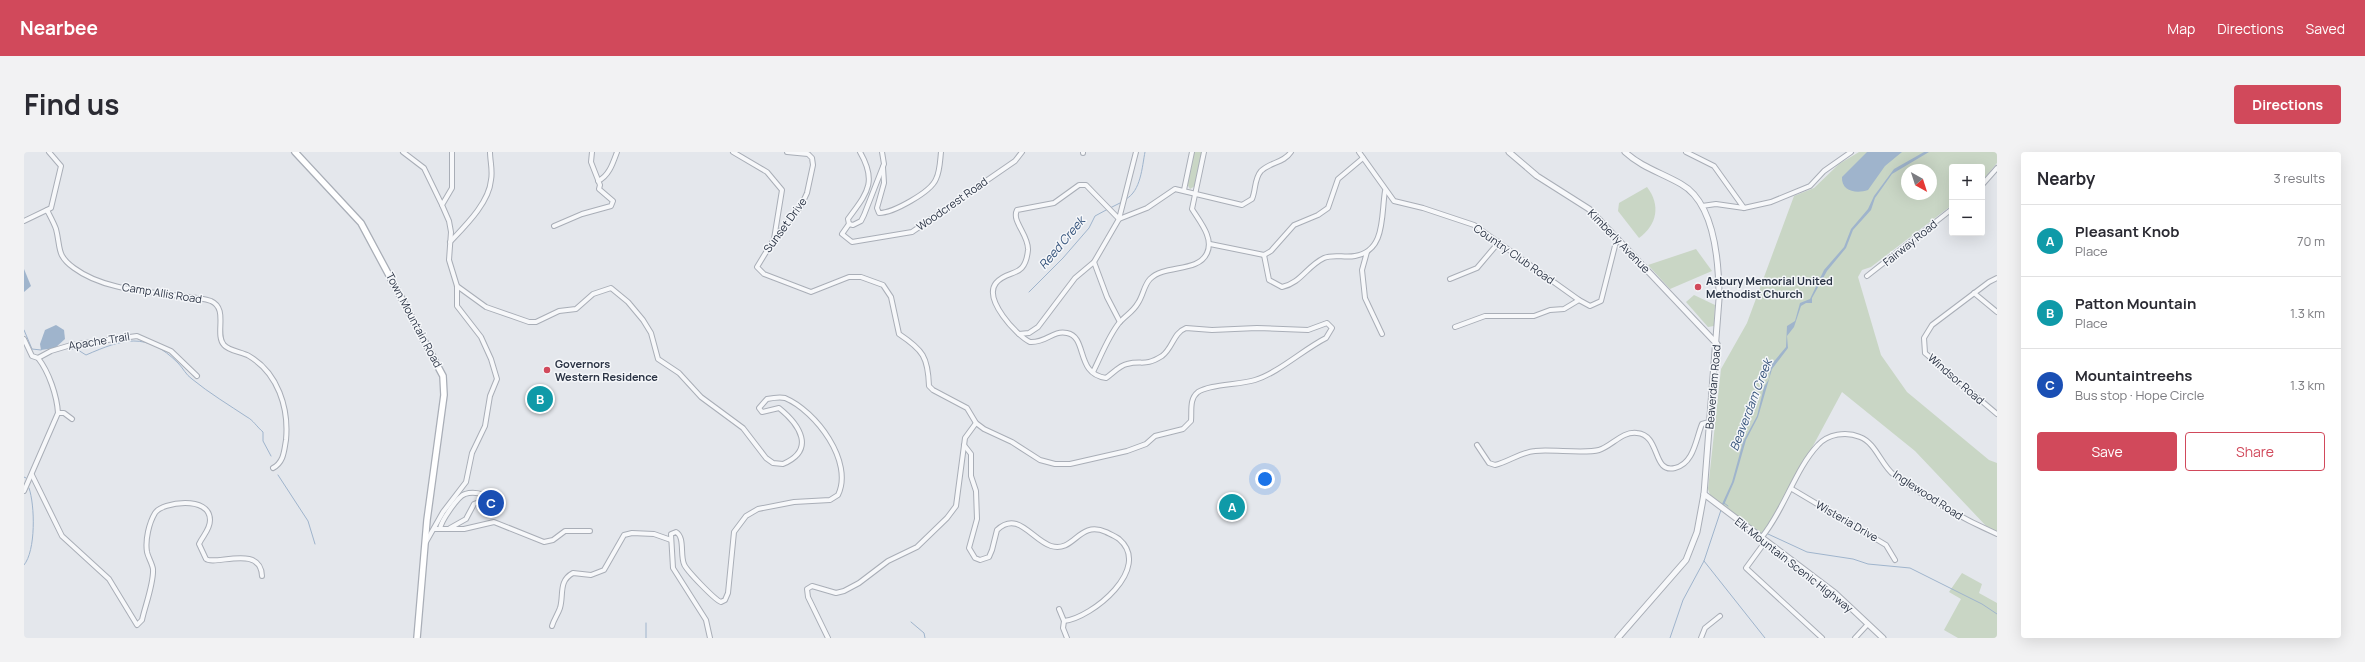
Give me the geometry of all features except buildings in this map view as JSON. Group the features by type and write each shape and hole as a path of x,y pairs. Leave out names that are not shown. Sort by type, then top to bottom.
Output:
{"main road":[{"name":"Town Mountain Road","path":"295,152 361,223 443,376 444,395 425,543 417,638"}],"street":[{"path":"24,221 51,208 56,195 61,166 49,152"},
{"path":"403,152 424,168 449,221 451,232 449,260 457,286 457,306 481,337 491,359 496,379 489,400 485,426 472,453 466,482 443,512 425,543"},
{"path":"442,205 452,188 452,152"},
{"path":"450,243 467,224 489,190 492,180 490,152"},
{"path":"554,226 589,212 611,206 613,201 601,193 591,162 592,152"},
{"path":"598,181 604,178 609,172 617,152"},
{"path":"733,152 767,172 782,190 774,239"},
{"name":"Sunset Drive","path":"787,152 808,154 813,165 807,193 801,206 774,239 757,267 764,274 801,290 811,292 849,277 861,277 883,285 891,297 897,331 920,350 925,358 928,367 929,386 933,390 967,408 976,423"},
{"path":"860,152 868,169 870,183 866,195 848,219 849,224 853,225 861,221 883,168"},
{"path":"882,152 884,183 877,208 879,213 886,213 917,198 930,188 936,181 941,152"},
{"name":"Woodcrest Road","path":"849,224 842,234 852,242 912,232 1015,161 1022,152"},
{"path":"1019,334 1029,333 1038,327 1075,278 1094,262 1119,220 1136,152"},
{"path":"1184,190 1192,152"},
{"path":"1093,372 1120,322 1133,311 1150,279 1164,270 1190,266 1200,262 1207,255 1210,244 1205,231 1192,209 1204,152"},
{"name":"Country Club Road","path":"1359,152 1394,202 1423,208 1474,225 1579,300 1590,306 1601,301 1616,238"},
{"name":"Kimberly Avenue","path":"1509,152 1537,176 1589,208 1717,344"},
{"name":"Beaverdam Road","path":"1618,638 1686,560 1697,532 1704,494 1709,422 1717,344 1719,270 1715,246 1702,206 1691,191 1637,162 1625,152"},
{"path":"1686,152 1714,166 1744,208"},
{"path":"1702,206 1716,204 1744,208 1771,202 1810,186 1824,171 1851,152"},
{"path":"1119,220 1147,208 1174,189 1184,190 1194,194 1242,205 1252,199 1258,176 1262,170 1289,153"},
{"path":"1210,244 1264,255 1271,251 1294,225 1318,215 1328,208 1338,180 1363,158"},
{"path":"1985,182 1997,168"},
{"path":"828,638 808,597 807,589 812,586 836,593 844,591 859,583 888,562 917,547 947,518 956,506 967,432 976,423 1048,463 1070,464 1116,454 1141,447 1160,433 1183,429 1191,421 1192,405 1198,392 1207,388 1229,386 1265,376 1326,338 1332,328 1326,323 1308,330 1257,328 1212,330 1186,328 1176,336 1166,353 1149,363 1126,364 1106,378 1100,377 1083,362 1080,344 1068,332 1054,334 1039,343 1030,342 1012,329 1002,314 993,291 996,282 1003,277 1019,271 1027,258 1028,241 1016,218 1017,210 1054,203 1079,185 1086,185 1119,220"},
{"path":"1264,255 1269,280 1282,287 1299,280 1325,258 1354,256 1367,252 1376,244 1380,234 1385,191"},
{"name":"Camp Allis Road","path":"47,210 56,229 61,256 83,274 123,287 202,299 216,305 220,313 222,340 225,346 257,362 267,371 279,391 286,415 287,430 282,460 273,468"},
{"name":"Fairway Road","path":"1868,276 1949,211"},
{"path":"1450,279 1477,268 1499,242"},
{"path":"1367,252 1362,270 1365,298 1382,334"},
{"path":"1094,262 1107,297 1120,322"},
{"name":"Windsor Road","path":"1997,278 1974,293 1932,325 1924,338 1925,353 1997,414"},
{"path":"457,286 486,307 529,322 536,322 559,311 576,309 594,294 611,288 628,302 643,320 651,334 658,359 679,373 701,397 743,428 760,451 774,463 783,464 795,457 801,448 801,436 793,420 779,408 762,412 759,408 767,398 784,398 806,413 822,428 834,448 840,465 841,485 838,495 830,500 794,502 758,509 746,516 734,532 729,586 725,600 721,602 712,597 684,566 680,534 676,532 672,533 673,568 706,620 710,638"},
{"path":"1974,293 1997,312"},
{"path":"1455,327 1479,316 1534,316 1550,310 1564,309 1579,300"},
{"name":"Apache Trail","path":"38,358 51,351 71,345 92,344 137,336 171,351 197,376"},
{"path":"24,339 32,357 38,358 56,400 58,413 24,491"},
{"path":"58,413 64,413 72,420"},
{"path":"1477,445 1489,463 1495,465 1533,451 1599,450 1624,435 1636,432 1642,433 1651,441 1661,464 1665,468 1676,468 1690,457 1702,424 1709,422"},
{"name":"Inglewood Road","path":"1822,638 1746,568 1818,445 1826,438 1838,434 1849,434 1861,437 1894,475 1965,519 1997,534"},
{"path":"964,445 971,454 972,478 976,490 977,523 970,548 975,558 980,560 989,558 997,530 1007,522 1012,522 1022,526 1051,546 1067,544 1085,530 1093,528 1112,534 1125,545 1128,554 1128,566 1118,586 1080,616 1064,621"},
{"path":"32,475 62,536 109,579 137,625 142,620 152,572 147,552 148,534 154,515 160,508 185,502 200,505 207,511 210,519 207,531 199,544 206,559 209,561 243,557 259,566 262,576"},
{"name":"Wisteria Drive","path":"1792,489 1886,545 1895,560"},
{"path":"440,529 441,522 461,496 470,493 484,495 484,500 474,504 466,519 449,529"},
{"name":"Elk Mountain Scenic Highway","path":"1704,494 1834,593 1883,638"},
{"path":"434,529 464,529 494,522 544,542 553,540 565,531 590,531"},
{"path":"552,626 560,606 562,584 568,576 573,573 591,575 604,570 624,535 632,533 654,534 671,540"},
{"path":"1059,609 1064,621 1063,628 1067,638"},
{"path":"1701,638 1706,628 1720,616"},
{"path":"1855,638 1868,624"}],"green space":[{"path":"1194,152 1203,152 1195,186 1190,189 1187,184"},
{"path":"1859,152 1997,152 1997,163 1985,177 1985,164 1949,164 1949,207 1871,267 1862,270 1858,277 1881,355 1907,392 1989,460 1997,463 1997,531 1988,528 1915,451 1842,392 1771,524 1763,535 1710,495 1708,489 1721,369 1747,323 1794,196 1814,188 1839,164"},
{"path":"1647,187 1654,201 1655,214 1650,227 1639,238 1618,211 1619,203"},
{"path":"1696,249 1712,271 1670,289 1648,265"},
{"path":"1694,295 1715,305 1714,326 1708,327 1686,302"},
{"path":"1962,573 1982,584 1979,593 1997,603 1997,638 1958,638 1944,630 1961,599 1949,592"}],"water":[{"path":"1867,152 1902,152 1885,166 1868,190 1859,192 1850,190 1844,186 1842,177"},
{"path":"1924,152 1929,152 1909,164 1903,164"},
{"path":"1901,165 1901,169 1892,174 1875,198 1871,210 1853,230 1846,248 1827,271 1812,298 1812,303 1806,303 1801,306 1794,327 1787,336 1788,348 1772,369 1758,417 1746,440 1734,482 1724,505 1722,504 1732,482 1743,442 1757,416 1764,387 1769,379 1771,365 1786,347 1787,326 1795,321 1800,303 1810,299 1824,270 1844,247 1851,229 1868,209 1874,196 1894,169"},
{"path":"24,269 31,286 24,292"},
{"path":"56,325 64,330 65,339 55,348 41,350 40,344 45,330"}],"waterway":[{"name":"Reed Creek","path":"1126,199 1138,185 1145,152"},
{"name":"Reed Creek","path":"1110,208 1122,202"},
{"name":"Reed Creek","path":"1029,292 1063,258 1089,228 1095,216 1108,209"},
{"name":"Beaverdam Creek","path":"1818,285 1821,279"},
{"path":"24,330 32,349 41,350"},
{"path":"69,348 78,350 86,355 99,349 123,342 145,342 155,346 178,363 188,376 251,420 263,432 263,441 271,456"},
{"path":"278,475 308,521 315,544"},
{"path":"24,565 31,549 33,528 32,505 29,488"},
{"name":"Beaverdam Creek","path":"1724,503 1728,506"},
{"name":"Beaverdam Creek","path":"1670,638 1683,600 1704,561 1721,510"},
{"path":"1768,534 1807,552 1853,559 1868,564 1910,568 1982,604 1997,614"},
{"path":"1704,561 1765,638"},
{"path":"911,622 924,633 925,638"},
{"path":"646,623 646,638"}],"place":[{"name":"Asbury Memorial United Methodist Church","path":"1698,287"},
{"name":"Governors Western Residence","path":"547,370"},
{"name":"Patton Mountain","path":"540,399"},
{"name":"Mountaintreehs","path":"491,503"},
{"name":"Pleasant Knob","path":"1232,507"}]}
